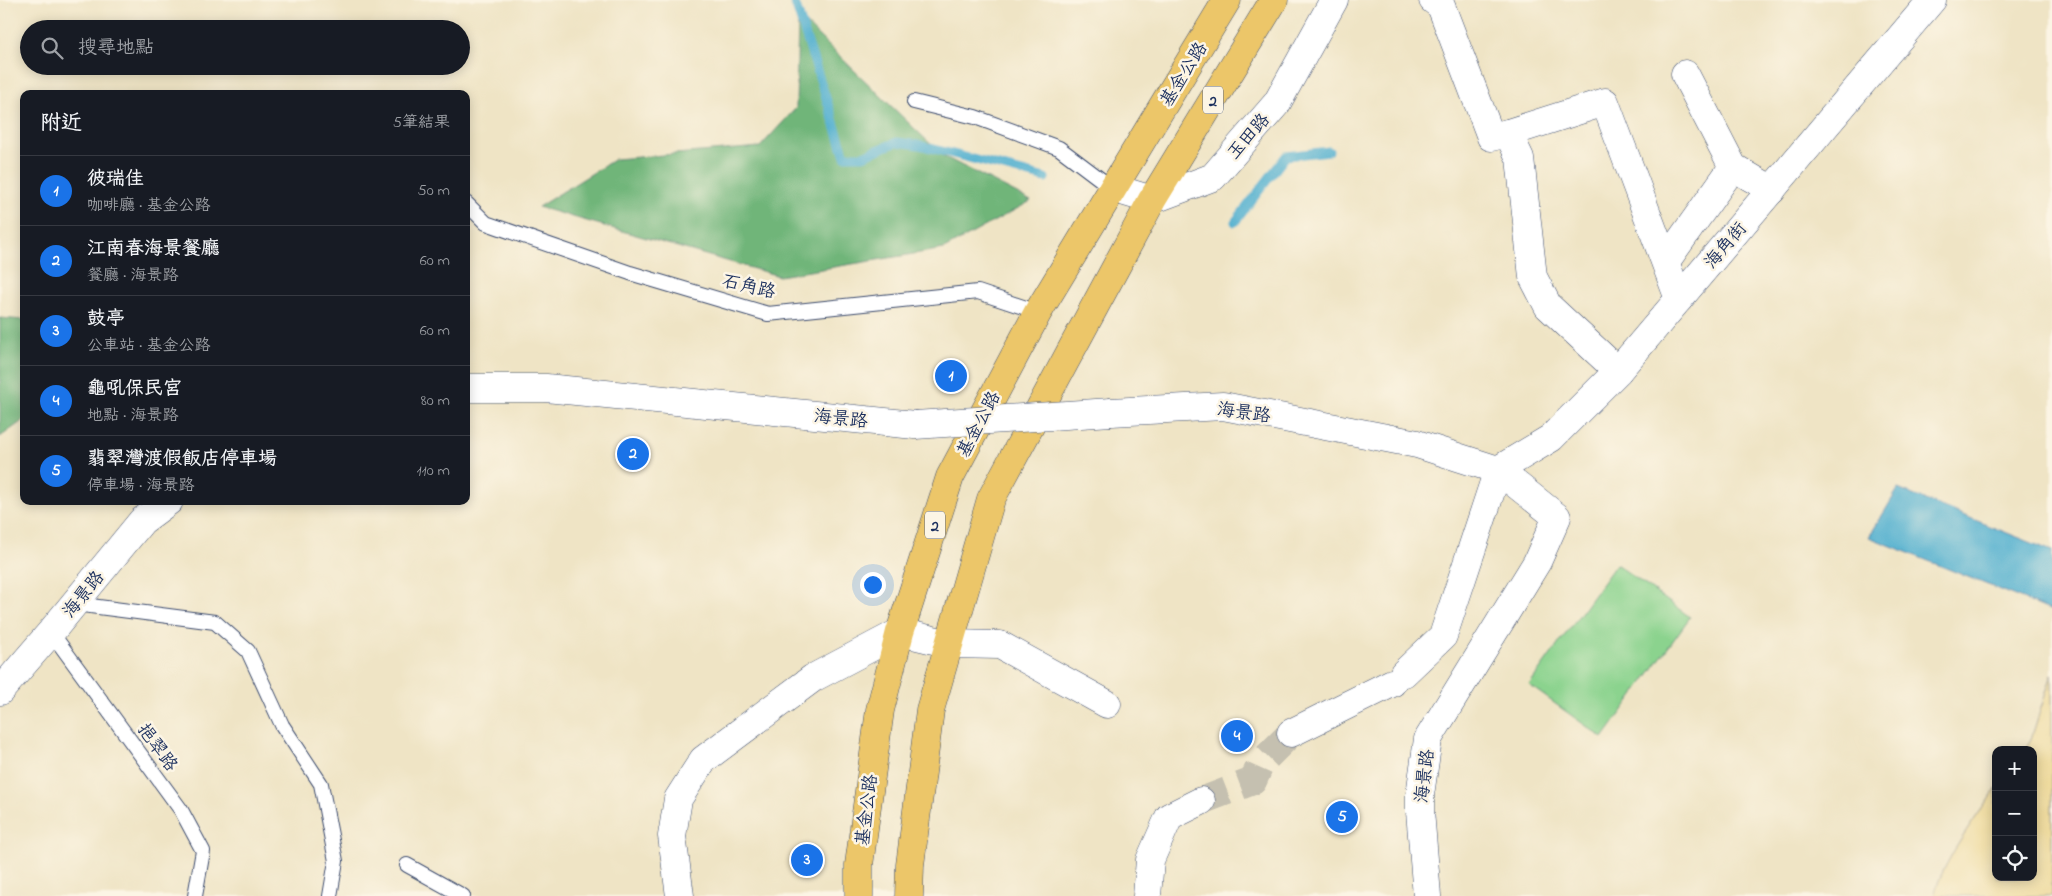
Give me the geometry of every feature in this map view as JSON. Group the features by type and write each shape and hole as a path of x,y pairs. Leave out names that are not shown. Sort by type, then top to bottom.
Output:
{"main road":[{"name":"基金公路","path":"859,896 859,866 880,710 900,632 950,477 1038,312 1227,0"},
{"name":"2","path":"909,896 910,866 930,710 991,499 1152,200 1274,0"}],"street":[{"name":"玉田路","path":"1152,200 1213,177 1277,103 1334,0"},
{"path":"1433,0 1441,6 1491,136 1508,133 1605,102 1679,299"},
{"name":"海角街","path":"1498,470 1551,438 1618,371 1932,0"},
{"path":"1685,74 1733,166 1772,190"},
{"path":"1508,133 1520,158 1533,277 1548,306 1618,371"},
{"path":"1666,261 1733,166"},
{"path":"1112,188 1152,200"},
{"name":"海景路","path":"470,388 546,388 915,425 1223,406 1417,444 1498,470 1557,517 1537,562 1428,739 1420,795 1426,896"},
{"path":"1291,733 1398,678 1443,636 1498,470"},
{"name":"海景路","path":"0,691 142,521 164,505"},
{"path":"680,896 672,836 678,799 703,760 813,678 900,632 950,644 1000,644 1107,704"},
{"path":"1147,896 1150,860 1168,817 1201,801"}],"lane":[{"path":"914,102 975,117 1059,148 1112,188"},
{"name":"石角路","path":"470,208 486,223 630,273 768,314 978,292 1038,312"},
{"path":"74,604 215,622 248,651 282,725 321,784 336,861 330,896"},
{"name":"挹翠路","path":"51,632 181,810 203,851 194,896"},
{"path":"407,866 463,896"}],"green space":[{"path":"798,16 943,156 1031,201 944,249 779,276 538,207 615,159 760,147 796,108"},
{"path":"0,318 20,320 20,423 0,437"},
{"path":"1616,564 1690,617 1603,738 1529,685"}],"sand":[{"path":"2052,674 2052,896 1934,896 1944,869 1952,855 1992,795 1992,881 2037,881 2037,746 2027,746 2031,739"}],"water":[{"path":"1898,489 2052,551 2052,611 1869,537"}],"waterway":[{"path":"794,0 845,156 863,156 897,142 919,145 1045,178"},
{"path":"1235,222 1286,156 1329,151"}],"tunnel":[{"path":"1201,801 1253,781 1261,763 1291,733"}],"place":[{"name":"彼瑞佳","path":"951,376"},
{"name":"江南春海景餐廳","path":"633,454"},
{"name":"龜吼保民宮","path":"1237,736"},
{"name":"翡翠灣渡假飯店停車場","path":"1342,817"},
{"name":"鼓亭","path":"807,860"}]}
